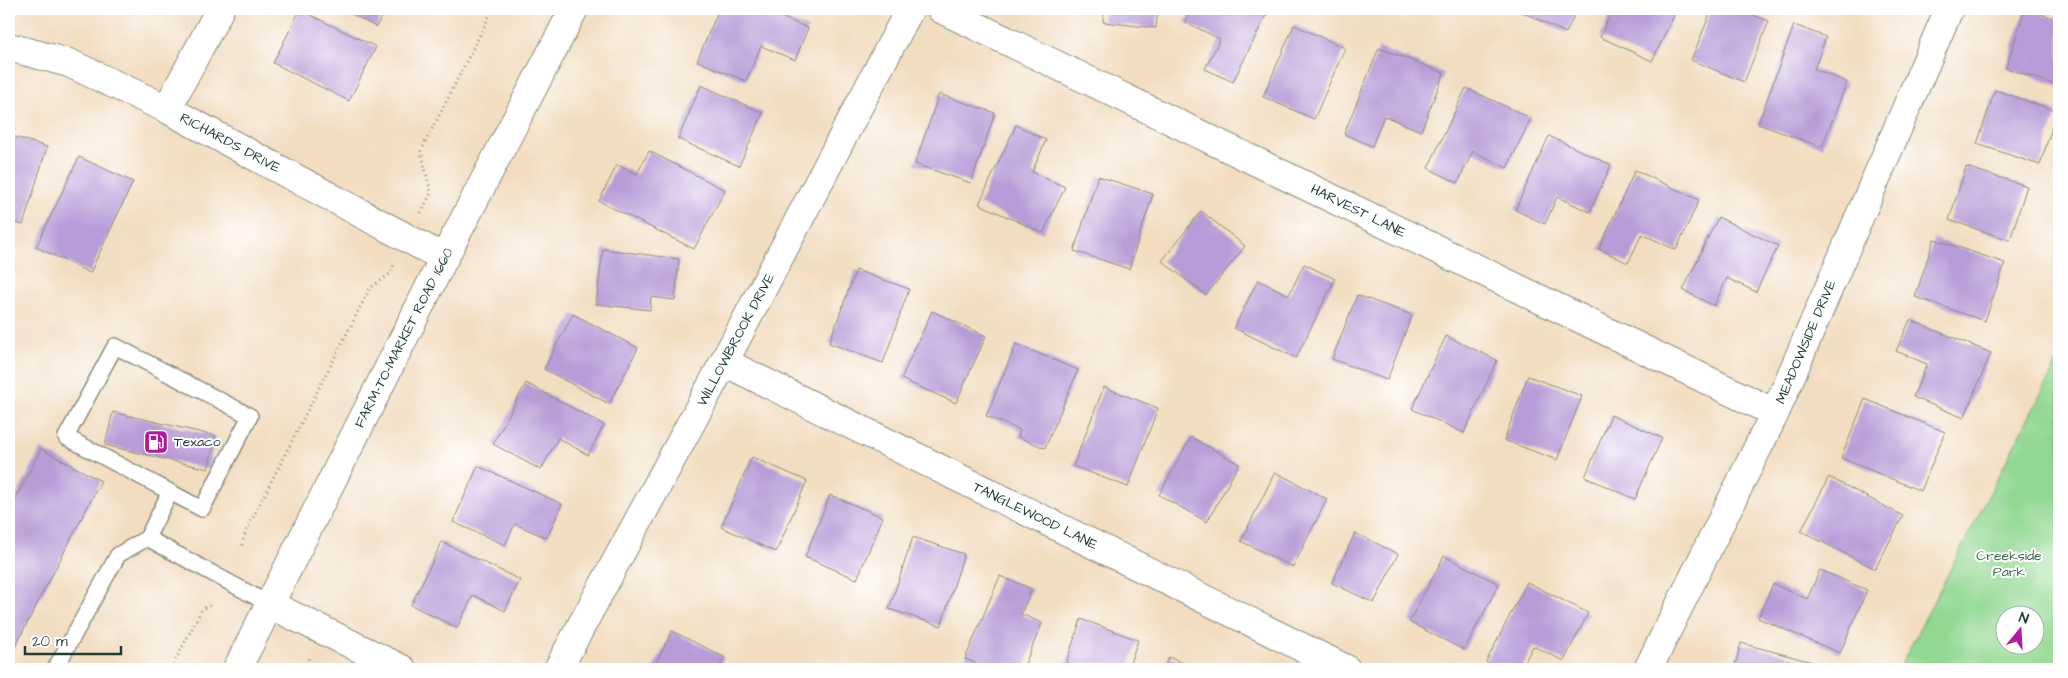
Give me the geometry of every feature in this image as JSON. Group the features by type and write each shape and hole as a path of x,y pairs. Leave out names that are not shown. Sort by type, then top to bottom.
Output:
{"street":[{"path":"167,109 220,9"},
{"name":"FARM-TO-MARKET ROAD 1660","path":"237,669 271,605 444,258 574,9"},
{"name":"WILLOWBROOK DRIVE","path":"558,669 724,362 910,9"},
{"name":"HARVEST LANE","path":"941,9 1775,413"},
{"name":"MEADOWSIDE DRIVE","path":"1648,669 1775,413 1949,9"},
{"name":"RICHARDS DRIVE","path":"9,47 69,63 167,109 444,258"},
{"name":"TANGLEWOOD LANE","path":"724,362 1346,669"},
{"path":"271,605 402,669"}],"lane":[{"path":"115,346 250,416 202,509 170,492 66,437 115,346"},
{"path":"56,669 118,555 147,538 170,492"},
{"path":"147,538 271,605"}],"path":[{"path":"432,194 421,151 493,9"},
{"path":"242,545 246,531 370,288 390,274"},
{"path":"171,669 202,609 211,605"},
{"path":"307,662 308,669"}],"green space":[{"name":"Creekside Park","path":"2059,359 2059,669 1899,669"}],"building":[{"path":"342,9 386,9 376,27"},
{"path":"719,9 761,9 808,28 795,60 761,46 746,81 697,61"},
{"path":"1104,9 1158,9 1156,28 1103,22"},
{"path":"1191,9 1269,9 1233,82 1205,69 1220,39 1185,22"},
{"path":"1516,9 1577,9 1566,33"},
{"path":"1613,9 1677,9 1652,61 1600,37"},
{"path":"1712,9 1738,9 1769,21 1744,82 1691,60"},
{"path":"2025,9 2059,20 2059,86 2006,68"},
{"path":"300,10 376,47 349,101 273,63"},
{"path":"1294,25 1345,48 1314,119 1263,97"},
{"path":"1794,25 1826,37 1814,69 1847,82 1822,147 1758,124"},
{"path":"1379,48 1444,73 1421,131 1384,116 1372,146 1344,134"},
{"path":"701,85 763,113 739,166 678,139"},
{"path":"1466,88 1531,118 1507,168 1473,151 1458,183 1428,168"},
{"path":"1995,90 2057,111 2040,165 1977,144"},
{"path":"939,94 995,113 971,183 915,164"},
{"path":"1016,125 1046,140 1032,172 1065,187 1043,233 979,204"},
{"path":"9,127 15,128 12,136 47,147 23,225 9,221"},
{"path":"1549,136 1611,165 1590,212 1557,197 1545,224 1515,210"},
{"path":"649,151 725,190 694,249 599,201 617,165 637,174"},
{"path":"79,157 133,182 90,273 36,247"},
{"path":"1966,167 2027,186 2010,240 1949,220"},
{"path":"1635,170 1699,200 1676,250 1642,234 1628,263 1599,249"},
{"path":"1098,176 1153,194 1129,269 1074,251"},
{"path":"1201,211 1245,246 1206,295 1162,261"},
{"path":"1718,217 1778,246 1756,292 1727,278 1714,306 1683,290"},
{"path":"1934,239 2005,263 1985,321 1915,297"},
{"path":"603,249 679,259 675,300 651,297 650,310 596,304"},
{"path":"1304,264 1335,279 1296,358 1234,328 1258,280 1289,295"},
{"path":"856,270 909,289 883,363 829,343"},
{"path":"1357,295 1412,315 1387,380 1332,359"},
{"path":"932,311 986,336 956,403 901,379"},
{"path":"573,314 638,348 609,404 544,369"},
{"path":"1910,320 1991,353 1964,418 1913,397 1927,364 1896,351"},
{"path":"1446,336 1497,360 1464,433 1412,409"},
{"path":"1016,344 1078,370 1045,448 1018,437 1020,430 986,416"},
{"path":"1528,376 1582,396 1557,460 1504,440"},
{"path":"526,383 604,425 588,455 558,438 541,470 493,444"},
{"path":"1104,387 1158,408 1128,487 1073,466"},
{"path":"1865,399 1945,432 1921,491 1841,458"},
{"path":"113,412 216,436 208,469 105,445"},
{"path":"1611,415 1662,438 1635,499 1585,477"},
{"path":"1191,437 1239,464 1207,522 1159,495"},
{"path":"41,449 101,481 9,658 9,511"},
{"path":"752,457 807,481 776,552 721,527"},
{"path":"478,466 562,504 547,538 515,524 505,545 453,522"},
{"path":"1275,472 1327,499 1293,567 1241,541"},
{"path":"1829,477 1903,516 1875,569 1801,531"},
{"path":"830,495 883,517 857,579 805,557"},
{"path":"1355,533 1398,554 1374,603 1332,583"},
{"path":"913,537 964,554 941,626 889,609"},
{"path":"442,542 520,580 505,611 473,595 457,628 411,605"},
{"path":"1444,556 1499,584 1464,650 1409,622"},
{"path":"1820,570 1867,590 1840,653 1758,618 1773,584 1807,599"},
{"path":"1000,576 1032,589 1021,614 1042,623 1023,669 990,669 965,659"},
{"path":"1527,582 1588,613 1564,661 1533,646 1521,669 1501,669 1486,662"},
{"path":"1081,619 1138,640 1128,669 1064,669"},
{"path":"672,631 724,657 719,669 653,669"},
{"path":"1741,643 1812,662 1811,669 1734,669"},
{"path":"1169,657 1197,669 1163,669"}],"place":[{"name":"Texaco","path":"156,442"}]}
